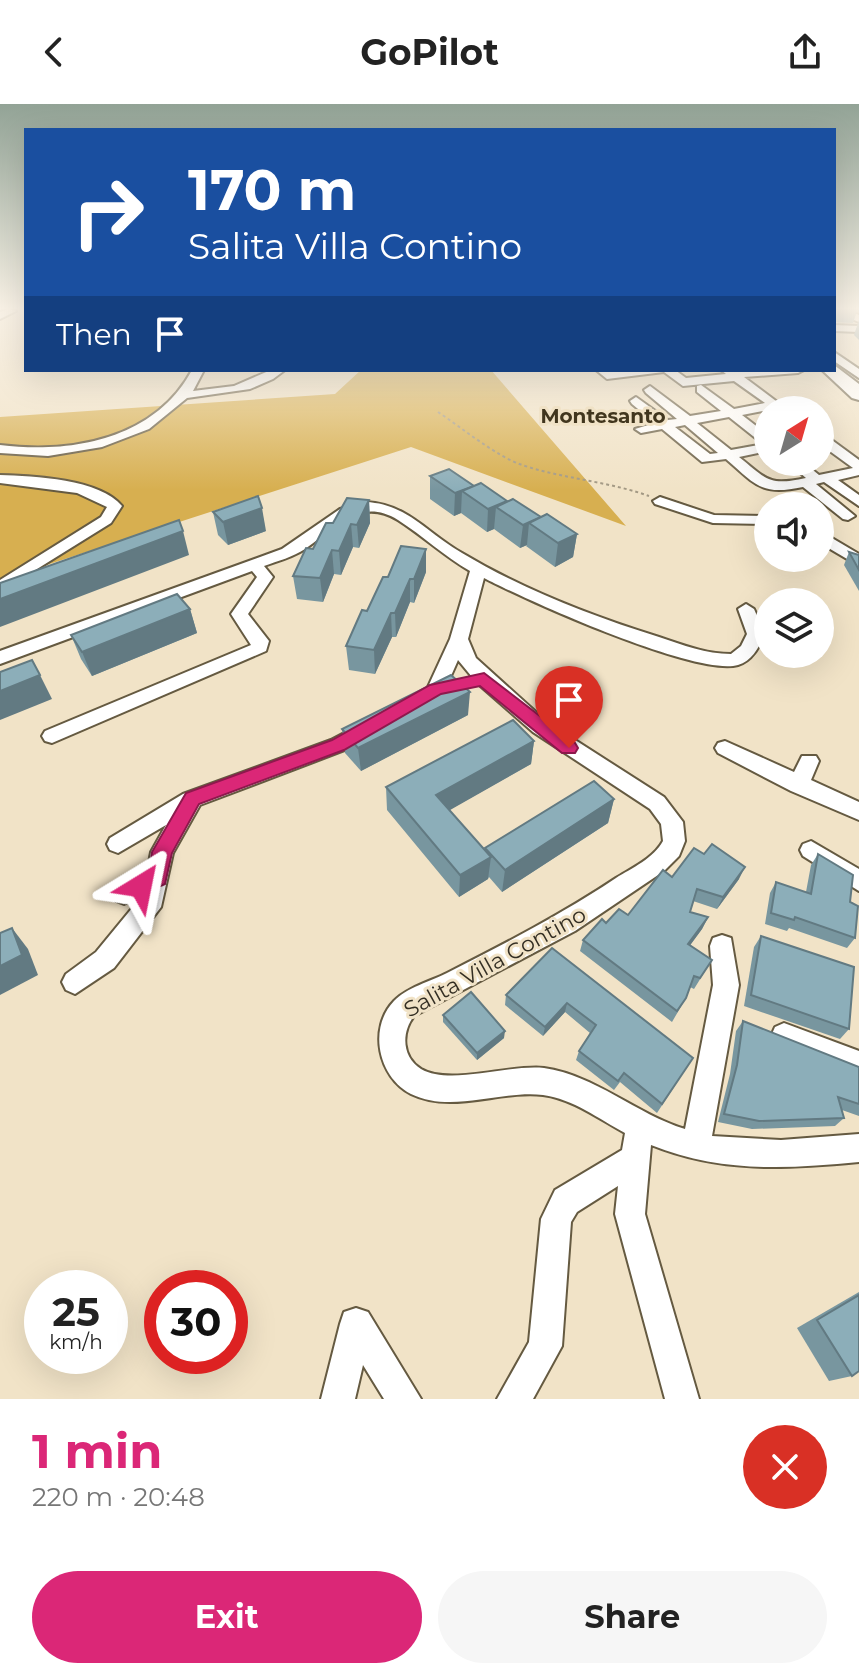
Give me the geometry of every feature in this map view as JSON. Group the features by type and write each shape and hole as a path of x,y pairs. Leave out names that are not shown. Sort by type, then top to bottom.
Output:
{"main road":[{"path":"833,372 859,394"}],"street":[{"path":"0,449 37,451 99,444 151,421 184,395 197,372"},
{"path":"184,395 221,393 242,388 276,372"},
{"path":"604,372 607,376 642,372"},
{"path":"670,372 683,382 731,373 801,372"},
{"path":"731,373 762,396"},
{"path":"701,389 754,432"},
{"path":"650,390 763,483 778,488 859,468"},
{"path":"636,401 703,457 728,455 754,448"},
{"path":"641,429 754,411"},
{"path":"837,450 859,445"},
{"path":"834,448 859,468"},
{"path":"811,476 848,516"},
{"path":"0,479 38,482 102,496 115,506 106,520 0,587"},
{"path":"816,480 859,502"},
{"path":"660,501 713,519 754,520"},
{"path":"0,658 297,548 348,511 372,506 399,513 443,548 616,630 714,660 735,660 755,640 755,628 746,609"},
{"path":"834,545 859,561"},
{"path":"52,736 260,647 260,641 239,614 265,577 255,565"},
{"path":"436,689 459,639 479,567"},
{"name":"Salita Villa Contino","path":"459,639 465,656 484,679 540,727 657,803 672,822 674,841 671,850 656,864 567,924 405,1007 392,1029 395,1057 416,1081 432,1088 450,1090 513,1080 544,1081 579,1092 640,1126 722,1154 764,1156 859,1148"},
{"path":"411,703 436,689 484,679"},
{"path":"118,844 193,799 338,745 387,717"},
{"path":"725,748 859,812"},
{"path":"798,785 809,761"},
{"path":"75,982 105,960 153,900 162,852 193,799"},
{"path":"811,850 859,881"},
{"path":"124,894 158,878"},
{"path":"696,1147 726,985 722,946"},
{"path":"784,1036 859,1063"},
{"path":"640,1126 630,1214 682,1399"},
{"path":"514,1399 545,1346 556,1219 560,1209 566,1201 635,1159"},
{"path":"338,1399 356,1324 404,1399"}],"path":[{"path":"438,412 519,464 577,479 612,483 660,501"}],"shaded area":[{"path":"359,372 493,372 626,526 411,447 0,580 0,417 335,394"}],"building":[{"path":"449,469 474,486 455,493 430,476"},
{"path":"481,483 507,501 488,509 462,491"},
{"path":"258,496 262,508 223,522 213,512"},
{"path":"347,498 369,500 357,525 351,524 339,551 332,550 320,578 293,576 306,548 313,549 326,523 333,523"},
{"path":"513,499 541,517 523,525 496,507"},
{"path":"547,514 577,534 558,543 529,523"},
{"path":"179,520 183,531 0,599 0,583"},
{"path":"401,546 426,549 414,579 410,579 374,650 346,646 362,610 367,611 383,577 388,577"},
{"path":"849,552 859,555 859,570"},
{"path":"177,594 190,609 82,652 71,635"},
{"path":"32,660 40,675 0,691 0,672"},
{"path":"451,675 470,692 358,748 342,729"},
{"path":"513,720 534,741 436,795 491,857 460,875 386,787"},
{"path":"594,781 614,799 505,870 485,848"},
{"path":"712,844 745,867 723,897 697,889 690,912 708,917 688,944 712,960 700,978 694,976 686,998 677,1011 583,940 602,919 606,923 619,909 628,915 663,870 672,877 694,848 704,854"},
{"path":"818,854 853,875 850,902 858,906 855,938 795,917 794,920 771,913 776,882 811,894"},
{"path":"12,928 22,955 0,966 0,933"},
{"path":"761,936 854,967 849,1029 751,995"},
{"path":"552,948 693,1058 662,1104 624,1073 618,1081 579,1051 596,1025 567,1003 545,1027 506,995"},
{"path":"471,992 505,1031 477,1053 443,1015"},
{"path":"743,1021 859,1067 859,1104 838,1097 844,1118 759,1121 724,1114 737,1065"},
{"path":"859,1295 859,1371 852,1376 817,1320"}],"district":[{"name":"Montesanto","path":"603,416"}],"route":[{"path":"141,886 158,878 162,852 193,799 338,745 436,689 484,679 514,707 569,748"}]}
